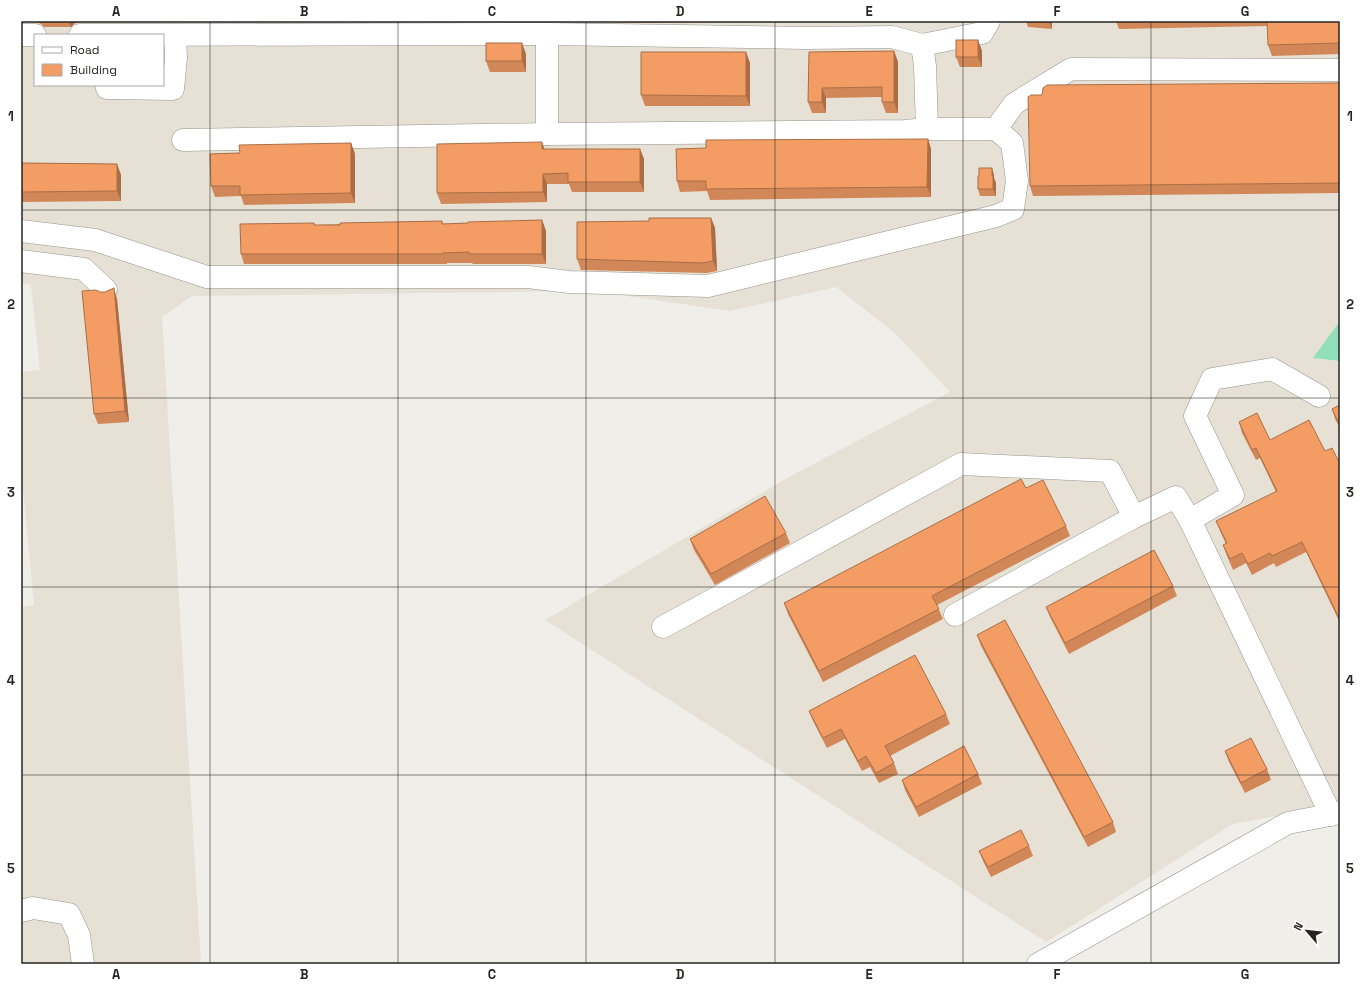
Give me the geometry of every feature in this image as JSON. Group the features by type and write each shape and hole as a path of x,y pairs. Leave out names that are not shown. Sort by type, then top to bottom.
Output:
{"street":[{"path":"164,35 479,28 547,34 807,29 892,37 922,45 982,33 989,21"},
{"path":"547,34 547,134"},
{"path":"21,35 34,35"},
{"path":"106,86 107,88 173,89 176,58 175,35"},
{"path":"922,45 925,66 927,129"},
{"path":"996,129 1014,104 1071,69 1340,70"},
{"path":"21,231 95,240 206,277 528,277 569,282 708,286 996,216 1013,209 1017,181 1012,143 996,129 183,140"},
{"path":"21,261 84,269 106,290"},
{"path":"1190,520 1233,495 1195,416 1212,378 1272,369 1319,396"},
{"path":"663,626 961,464 1110,471 1134,517"},
{"path":"955,615 1134,517 1176,497 1190,520 1336,814 1288,823 1038,964"},
{"path":"21,910 33,908 68,914 79,935 83,964"}],"shaded area":[{"path":"21,21 1340,21 1340,321 1313,358 1340,361 1340,805 1233,824 1046,942 545,620 789,477 950,392 895,333 836,287 730,311 593,291 192,296 162,317 201,964 21,964 21,607 34,605 21,467 21,372 40,370 31,285 21,283"}],"green space":[{"path":"1340,321 1340,361 1313,358"}],"building":[{"path":"1267,21 1340,21 1340,43 1268,45"},
{"path":"956,40 978,40 978,57 956,57"},
{"path":"486,43 522,43 522,61 486,61"},
{"path":"894,51 894,102 882,102 882,87 822,88 822,102 808,102 809,52"},
{"path":"641,52 746,52 746,96 641,95"},
{"path":"1340,83 1340,183 1030,186 1028,97 1031,95 1042,95 1043,88 1047,85"},
{"path":"928,139 927,187 706,189 706,181 677,181 676,149 706,148 706,140"},
{"path":"542,142 542,149 640,149 640,182 568,182 568,173 543,174 543,192 437,193 437,144"},
{"path":"351,143 351,193 240,195 240,186 211,186 210,154 240,153 239,145"},
{"path":"21,163 117,164 117,191 21,192"},
{"path":"979,168 992,168 993,189 978,189"},
{"path":"649,218 711,218 713,261 703,263 577,259 577,222 649,221"},
{"path":"542,220 542,254 469,254 469,252 443,254 241,254 240,224 314,223 314,225 340,225 340,223 442,221 442,224"},
{"path":"114,288 125,411 94,414 82,291 96,290 105,292"},
{"path":"1340,405 1340,426 1332,409"},
{"path":"1257,413 1270,440 1309,420 1325,451 1332,448 1340,464 1340,620 1302,542 1272,556 1270,553 1248,564 1242,553 1230,559 1223,545 1227,543 1216,521 1277,491 1256,448 1252,450 1239,422"},
{"path":"1021,479 1026,488 1043,480 1066,526 932,596 939,609 819,671 784,603"},
{"path":"765,496 786,533 711,574 690,539"},
{"path":"1154,550 1173,586 1065,643 1046,607"},
{"path":"1005,620 1113,822 1084,837 977,635"},
{"path":"915,655 946,714 885,746 894,763 876,773 866,756 858,761 841,729 823,738 809,711"},
{"path":"1251,738 1267,769 1241,783 1225,751"},
{"path":"964,746 978,774 916,807 902,780"},
{"path":"1021,830 1029,846 988,867 979,851"}]}
